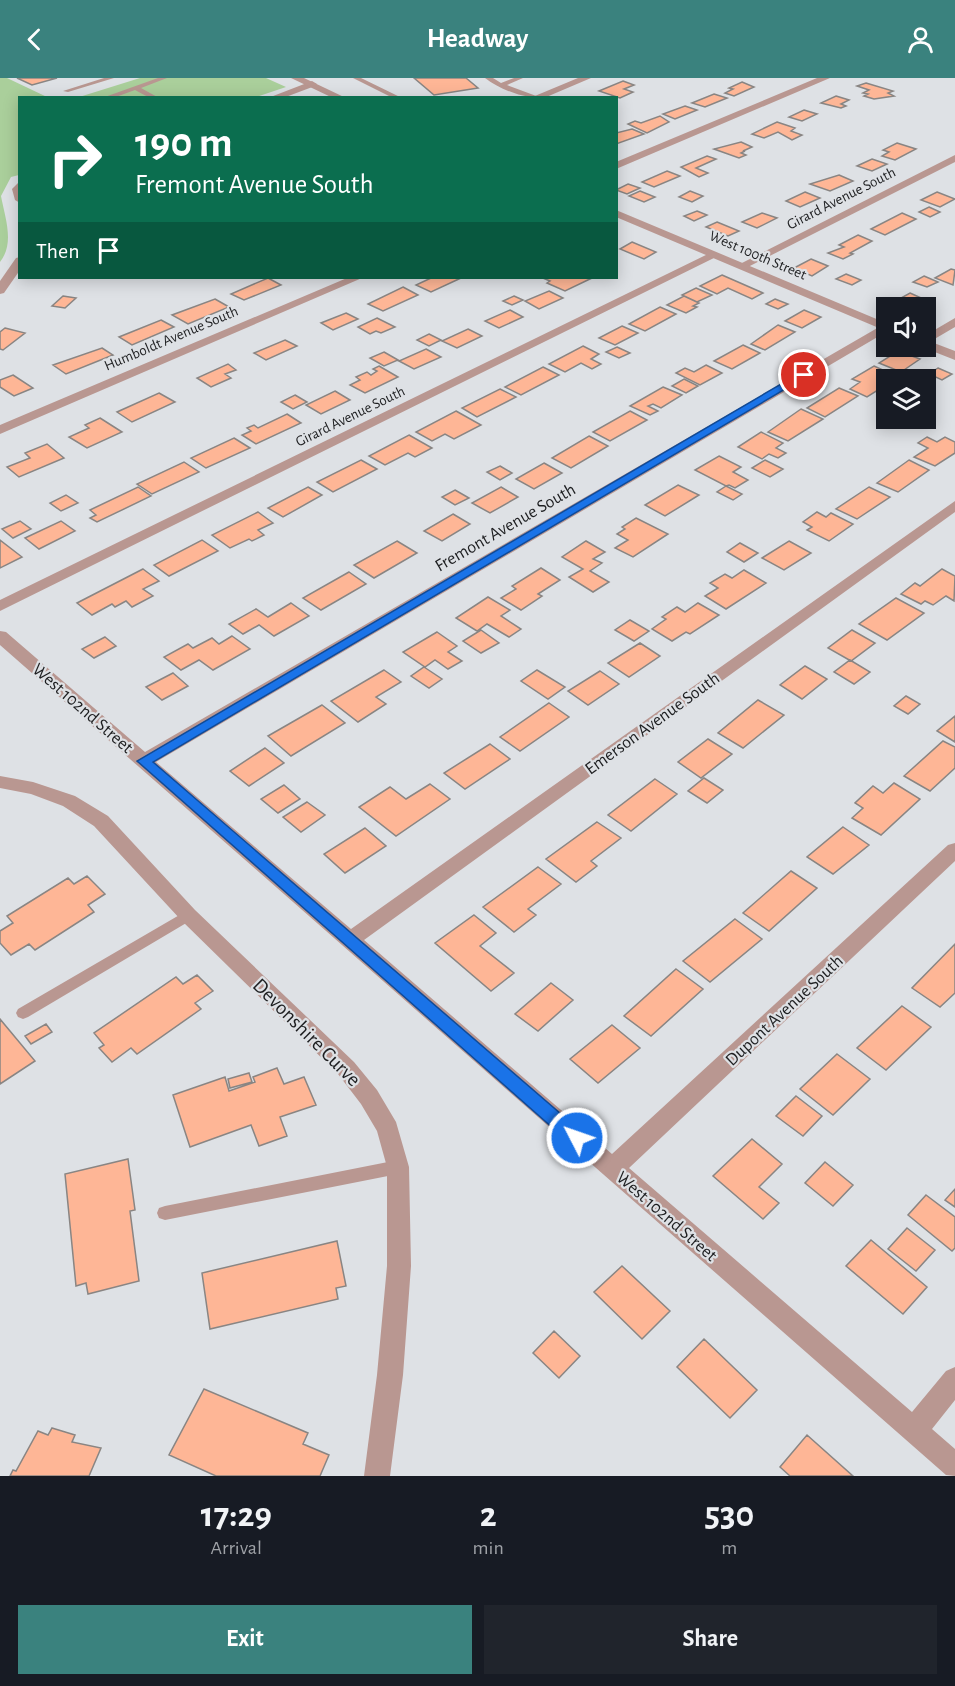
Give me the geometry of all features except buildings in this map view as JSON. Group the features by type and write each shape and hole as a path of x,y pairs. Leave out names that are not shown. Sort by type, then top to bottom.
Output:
{"street":[{"path":"296,78 338,96"},
{"path":"538,96 586,78"},
{"path":"618,165 825,78"},
{"path":"278,96 312,84"},
{"name":"Girard Avenue South","path":"742,266 955,158"},
{"name":"West 100th Street","path":"618,214 876,323"},
{"name":"Girard Avenue South","path":"0,606 714,255"},
{"path":"0,290 18,263"},
{"name":"Humboldt Avenue South","path":"0,430 354,279"},
{"path":"936,335 955,322"},
{"name":"Fremont Avenue South","path":"144,761 876,333"},
{"path":"936,347 955,356"},
{"name":"Emerson Avenue South","path":"350,940 955,505"},
{"name":"West 102nd Street","path":"0,636 955,1466"},
{"name":"Devonshire Curve","path":"0,782 33,788 69,801 101,821 188,915 352,1075 369,1097 388,1129 398,1167 399,1266 390,1375 377,1476"},
{"name":"Dupont Avenue South","path":"612,1169 955,850"},
{"path":"914,1430 955,1380"}],"lane":[{"path":"66,91 111,78"},
{"path":"110,96 164,78"},
{"path":"356,78 395,96"},
{"path":"488,78 532,96"},
{"path":"501,85 520,78"},
{"path":"135,87 152,96"},
{"path":"23,1013 188,915"},
{"path":"165,1213 398,1167"}],"green space":[{"path":"0,78 7,78 45,96 18,96 18,175 11,177 1,196 8,239 5,255 0,262"},
{"path":"140,78 266,78 286,87 259,96 82,96"}],"route":[{"path":"577,1138 144,761 804,375"}]}
